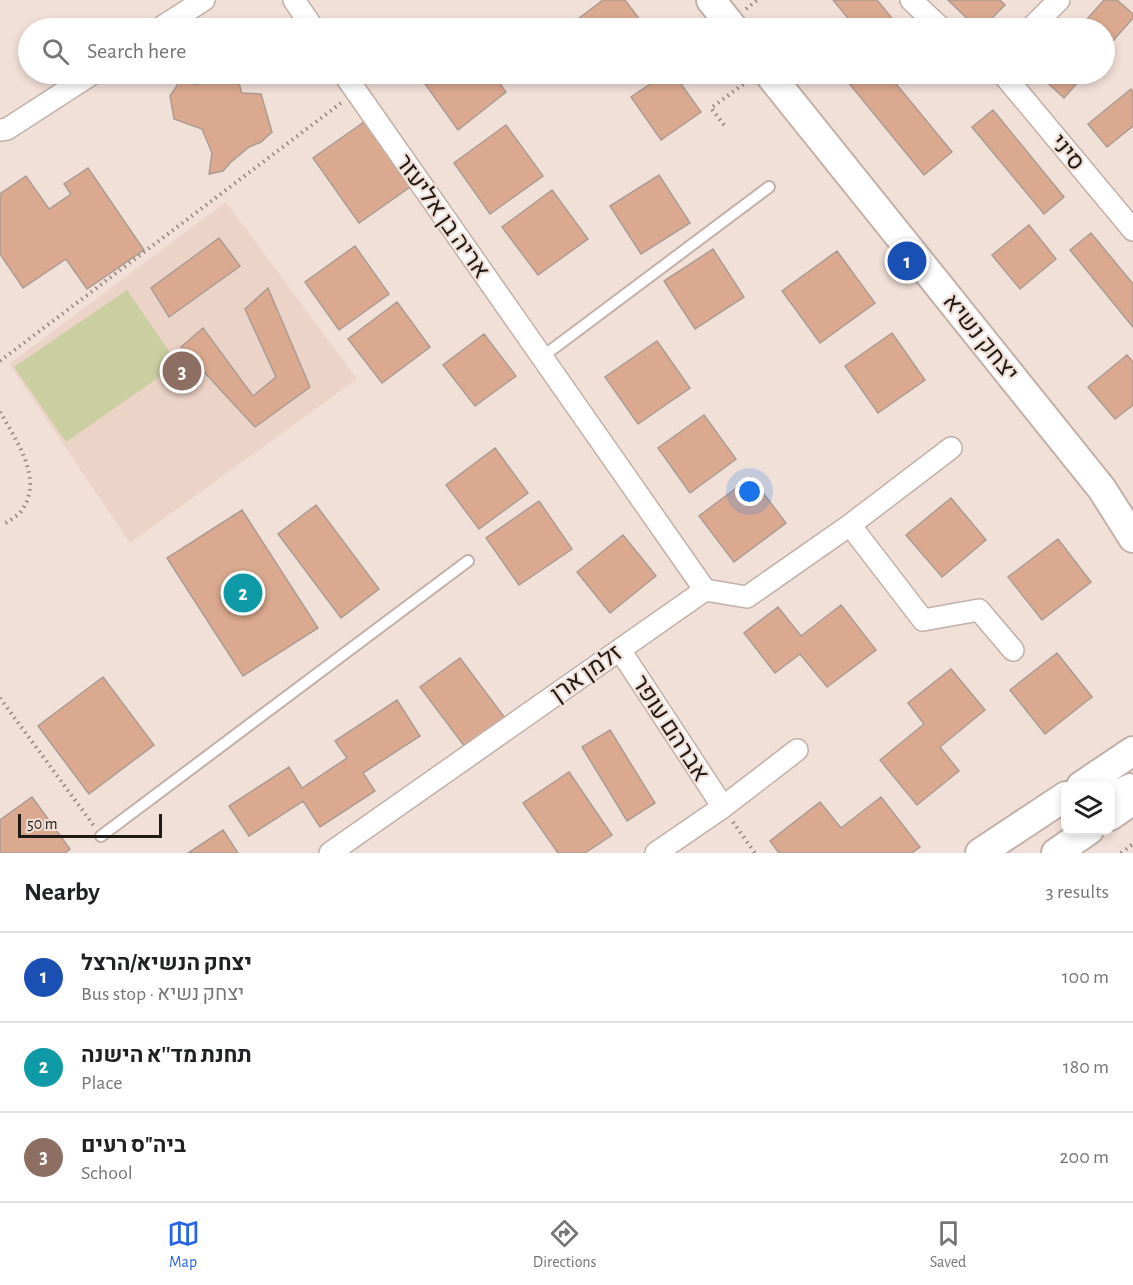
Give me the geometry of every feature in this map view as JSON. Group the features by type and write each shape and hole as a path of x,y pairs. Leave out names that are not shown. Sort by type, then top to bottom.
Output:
{"main road":[{"path":"711,0 725,18"},
{"name":"יצחק נשיא","path":"777,84 1102,489 1133,538"},
{"name":"יצחק נשיא","path":"1102,489 1133,517"},
{"path":"1088,781 1133,751"},
{"path":"980,853 1061,799"},
{"path":"1115,813 1133,800"},
{"path":"1056,853 1083,835"}],"street":[{"path":"176,18 204,0"},
{"path":"294,0 306,18"},
{"path":"911,0 930,18"},
{"path":"1041,18 1059,0"},
{"path":"0,130 7,129 77,84"},
{"name":"אריה בן אליעזר","path":"351,84 705,590"},
{"name":"סיני","path":"1011,84 1133,230"},
{"path":"705,590 747,597 850,525 951,448"},
{"path":"850,525 923,620 979,610 1012,650"},
{"name":"זלמן ארן","path":"330,853 705,590"},
{"name":"אברהם עופר","path":"620,650 723,807"},
{"name":"אברהם עופר","path":"656,853 723,807 797,750"}],"lane":[{"path":"542,357 769,187"},
{"path":"101,836 468,561"},
{"path":"1115,785 1133,779"},
{"path":"1115,795 1133,779"},
{"path":"1027,822 1061,808"},
{"path":"1043,853 1066,835"}],"path":[{"path":"0,362 356,92"},
{"path":"724,125 711,108 733,92"},
{"path":"0,412 29,470 30,495 21,512 4,524"},
{"path":"0,698 101,836"},
{"path":"723,807 755,853"},
{"path":"1121,853 1133,844"}],"shaded area":[{"path":"226,202 357,379 130,543 9,364"}],"green space":[{"path":"127,290 178,364 66,442 14,367"}],"building":[{"path":"603,0 625,0 638,18 579,18"},
{"path":"833,0 877,0 892,18 848,18"},
{"path":"948,0 1000,0 1005,5 992,18 967,18"},
{"path":"1104,0 1117,0 1133,14 1133,18 1115,38 1115,18 1088,18"},
{"path":"178,84 239,84 242,93 261,94 272,132 261,142 249,147 223,171 209,174 212,153 202,129 174,119 170,96"},
{"path":"425,84 500,84 506,92 458,130"},
{"path":"650,84 681,84 701,112 661,140 631,97"},
{"path":"850,84 896,84 952,152 924,175"},
{"path":"1049,84 1076,84 1064,98"},
{"path":"1131,89 1133,92 1133,126 1107,147 1088,124"},
{"path":"993,110 1064,197 1044,214 972,127"},
{"path":"364,122 410,187 359,223 313,158"},
{"path":"506,125 543,176 490,214 454,163"},
{"path":"88,168 144,250 87,289 66,259 23,288 0,254 0,194 26,176 49,209 71,194 64,184"},
{"path":"659,175 690,223 641,254 610,206"},
{"path":"552,190 588,239 538,275 502,227"},
{"path":"1029,225 1056,259 1020,289 992,255"},
{"path":"1091,233 1133,284 1133,327 1070,250"},
{"path":"219,238 240,266 169,317 151,288"},
{"path":"355,246 389,294 339,330 305,282"},
{"path":"713,249 744,297 695,329 664,281"},
{"path":"837,251 875,303 820,343 782,291"},
{"path":"268,288 310,387 255,427 181,347 203,328 253,396 276,377 245,309"},
{"path":"397,302 430,347 382,383 348,339"},
{"path":"892,333 925,380 878,413 845,366"},
{"path":"484,334 516,376 475,406 443,365"},
{"path":"657,341 690,388 638,424 605,377"},
{"path":"1127,355 1133,362 1133,405 1115,419 1088,387"},
{"path":"704,415 736,459 690,493 658,448"},
{"path":"495,448 528,493 479,529 446,485"},
{"path":"751,477 786,523 734,562 699,516"},
{"path":"951,498 986,540 942,577 906,535"},
{"path":"539,501 572,549 519,585 486,538"},
{"path":"316,505 379,589 341,618 278,534"},
{"path":"242,510 318,628 243,676 167,558"},
{"path":"623,535 656,576 610,613 577,572"},
{"path":"1058,539 1091,582 1042,620 1008,577"},
{"path":"841,605 876,650 827,687 800,654 775,673 744,633 778,607 801,636"},
{"path":"1057,653 1092,697 1045,734 1010,690"},
{"path":"460,658 505,718 465,747 420,687"},
{"path":"951,669 985,710 940,747 959,771 917,805 880,760 924,724 908,703"},
{"path":"103,677 154,745 89,794 38,726"},
{"path":"397,700 420,736 363,773 375,791 320,827 303,801 249,836 229,806 289,767 302,788 347,758 335,741"},
{"path":"610,730 655,803 627,821 582,747"},
{"path":"569,772 612,835 585,853 558,853 523,803"},
{"path":"32,797 70,849 65,853 0,853 0,820"},
{"path":"881,797 920,847 912,853 779,853 770,841 820,802 841,828"},
{"path":"223,830 238,853 188,853"}],"place":[{"name":"יצחק הנשיא/הרצל","path":"907,261"},
{"name":"ביה\"ס רעים","path":"182,371"},
{"name":"תחנת מד''א הישנה","path":"243,593"}]}
